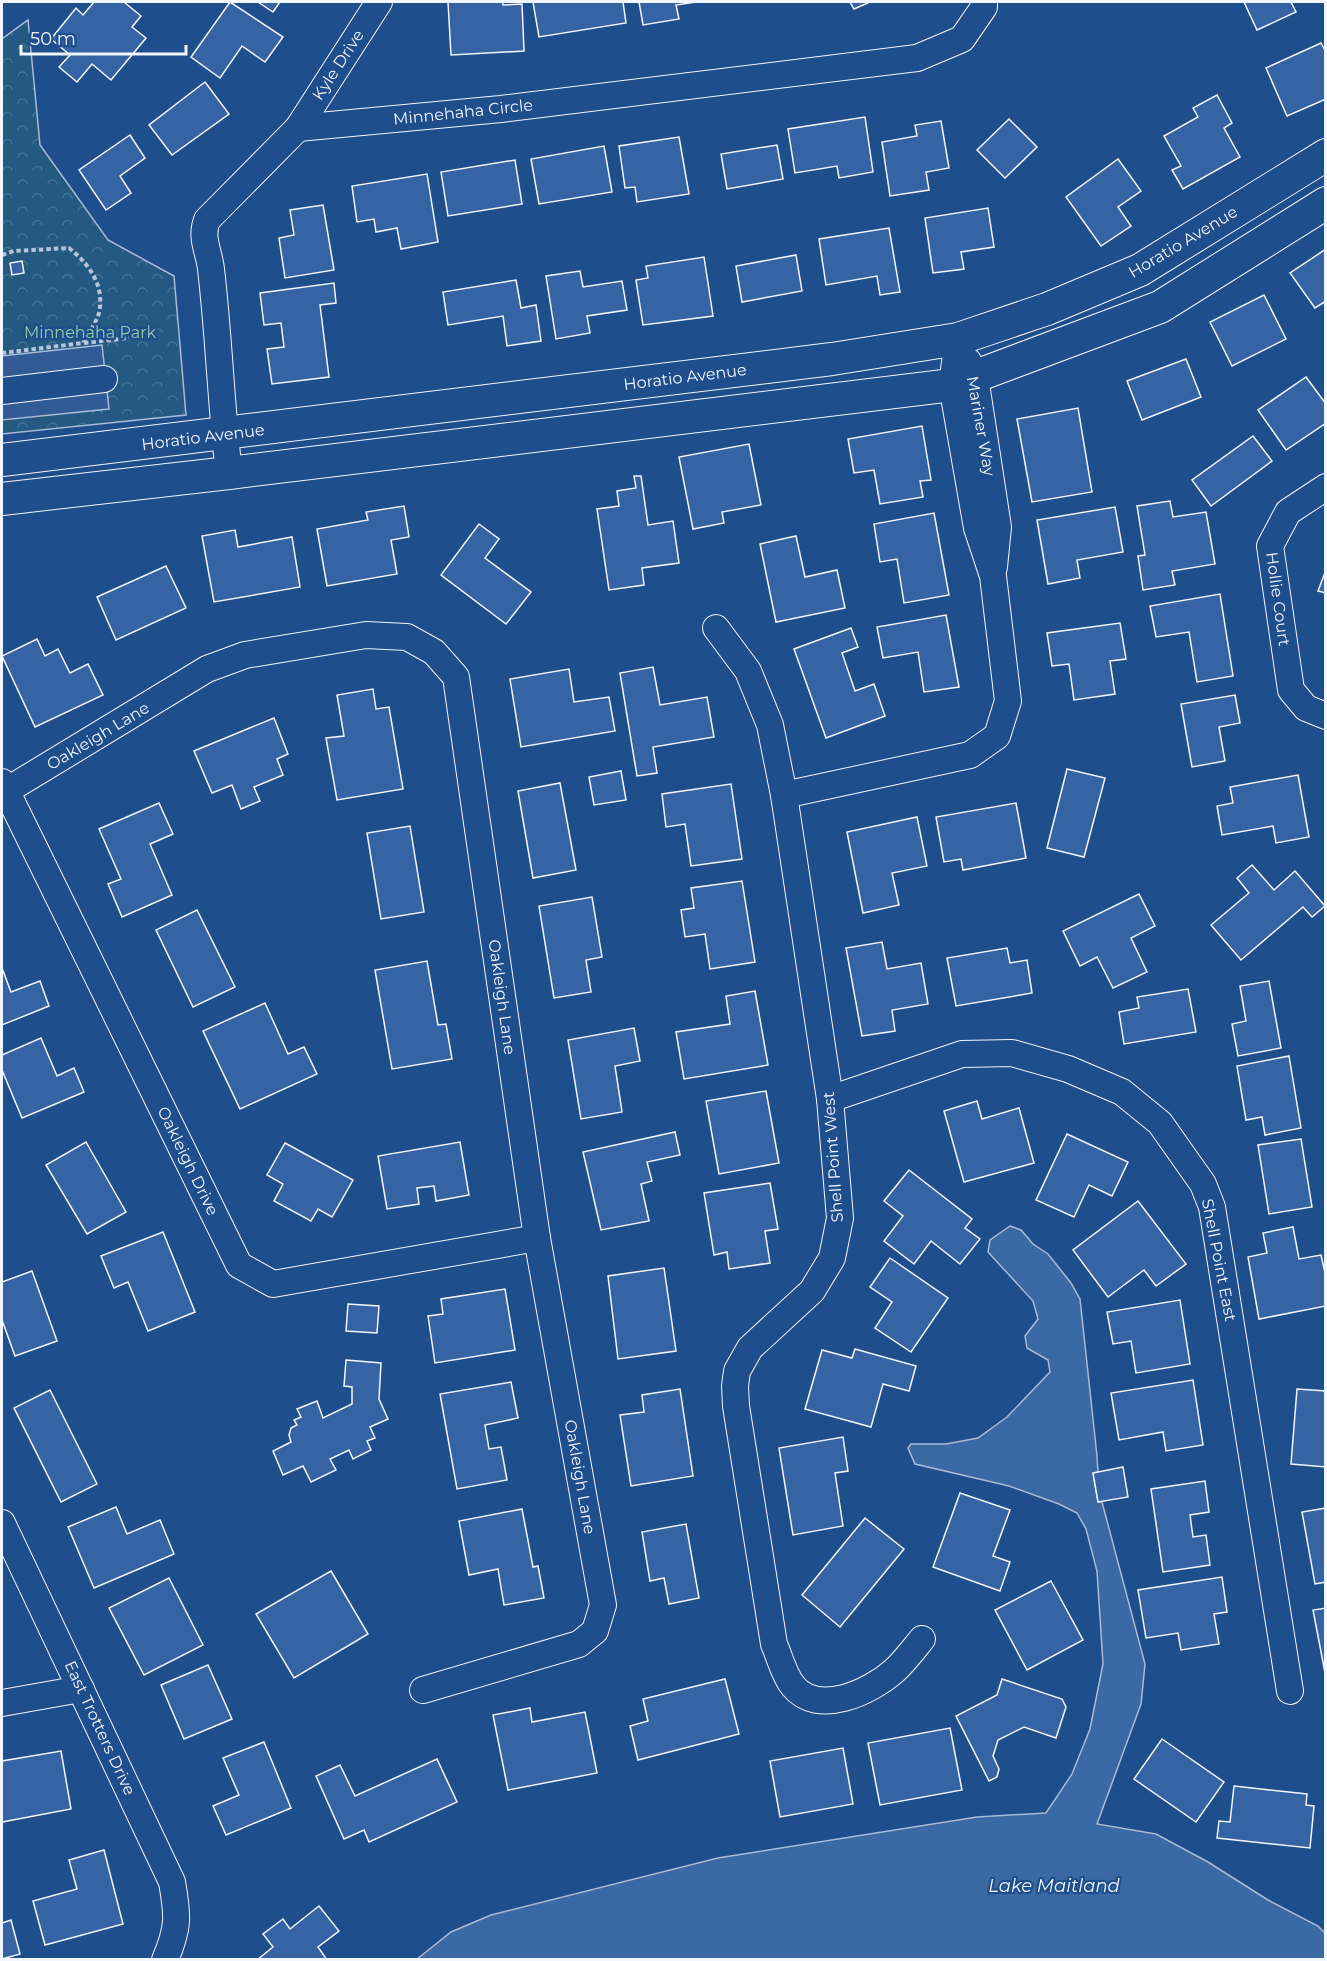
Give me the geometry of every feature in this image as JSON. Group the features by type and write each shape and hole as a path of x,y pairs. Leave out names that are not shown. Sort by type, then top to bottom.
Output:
{"main road":[{"name":"Horatio Avenue","path":"2,460 832,359 958,339 1047,309 1140,270 1326,155"},
{"path":"2,500 229,474 963,381 1160,307 1326,203"}],"street":[{"name":"Kyle Drive","path":"298,128 379,2"},
{"name":"Minnehaha Circle","path":"298,128 501,109 917,58 962,39 984,7 984,2"},
{"path":"229,474 210,267 203,230 207,220 298,128"},
{"name":"Mariner Way","path":"784,795 970,755 997,736 1008,701 993,576 977,528 958,339"},
{"path":"2,390 104,379"},
{"name":"Hollie Court","path":"1326,487 1288,512 1269,546 1291,690 1306,708 1326,716"},
{"name":"Shell Point West","path":"716,628 748,671 770,725 784,795 830,1099 840,1218 832,1258 812,1291 750,1348 737,1371 736,1406 774,1644 787,1678 795,1689 808,1698 834,1701 867,1689 894,1671 922,1639"},
{"name":"Oakleigh Lane","path":"4,787 207,669 245,656 366,635 407,637 434,652 456,677 537,1238 603,1605 595,1631 579,1644 423,1690"},
{"name":"Oakleigh Drive","path":"4,787 239,1265 273,1284 537,1238"},
{"name":"Shell Point East","path":"830,1099 962,1054 1012,1053 1068,1069 1122,1092 1160,1122 1195,1170 1212,1207 1290,1691"},
{"name":"East Trotters Drive","path":"2,1523 172,1882 178,1913 170,1949"},
{"path":"2,1703 81,1689"}],"path":[{"path":"2,255 14,251 69,248 83,260 97,281 100,293 99,314 83,343"},
{"path":"2,353 129,338"}],"green space":[{"name":"Minnehaha Park","path":"28,20 40,145 108,240 174,276 186,415 2,434 2,39"}],"shaded area":[{"path":"102,345 109,409 2,420 2,356"}],"water":[{"name":"Lake Maitland","path":"1010,1226 1021,1230 1033,1244 1048,1254 1071,1283 1080,1299 1097,1456 1098,1472 1093,1473 1098,1502 1102,1502 1145,1664 1141,1704 1097,1824 1156,1834 1208,1862 1268,1900 1318,1926 1325,1933 1325,1959 416,1960 451,1932 491,1915 718,1858 977,1817 1046,1813 1072,1774 1090,1729 1103,1664 1097,1571 1086,1529 1077,1513 1059,1504 1009,1486 915,1464 908,1448 911,1444 946,1444 978,1438 1007,1417 1050,1372 1048,1360 1027,1348 1025,1336 1038,1319 1033,1301 988,1252 990,1240"}],"building":[{"path":"94,2 124,2 141,16 132,27 146,38 111,80 92,64 77,82 59,67 70,55 51,39 76,8 83,15"},
{"path":"230,2 283,37 265,62 242,46 220,78 191,57"},
{"path":"258,2 280,2 273,12"},
{"path":"448,2 522,4 524,51 451,55"},
{"path":"533,2 623,2 626,23 539,37"},
{"path":"639,2 696,2 676,5 679,19 643,25"},
{"path":"850,2 870,2 854,9"},
{"path":"1244,2 1291,2 1296,12 1257,30"},
{"path":"1321,43 1326,52 1326,99 1287,116 1266,68"},
{"path":"205,82 229,114 172,155 149,125"},
{"path":"1217,95 1232,123 1224,128 1240,157 1183,189 1172,170 1181,166 1164,136 1198,117 1193,108"},
{"path":"865,117 873,172 839,178 837,166 795,173 788,129"},
{"path":"1009,119 1037,147 1005,178 977,150"},
{"path":"941,121 949,168 926,172 929,190 890,196 882,142 917,136 915,125"},
{"path":"130,135 145,158 120,176 131,193 106,210 79,170"},
{"path":"679,137 689,194 637,202 635,187 625,188 619,146"},
{"path":"777,145 783,179 727,189 721,154"},
{"path":"604,146 612,192 539,204 531,159"},
{"path":"1118,159 1141,191 1118,207 1131,226 1101,246 1066,197"},
{"path":"515,160 522,204 448,216 441,172"},
{"path":"427,174 438,242 401,249 397,228 376,232 374,219 357,222 352,186"},
{"path":"323,205 334,270 285,278 279,238 294,235 290,210"},
{"path":"988,208 994,247 961,252 964,269 933,273 925,218"},
{"path":"889,228 900,292 880,295 877,276 826,285 819,239"},
{"path":"1326,249 1326,301 1315,308 1290,273"},
{"path":"796,255 802,291 742,302 736,266"},
{"path":"704,257 713,316 643,325 636,280 648,278 646,266"},
{"path":"22,261 24,273 12,275 10,263"},
{"path":"580,271 583,287 622,281 627,310 587,316 590,333 556,339 546,276"},
{"path":"516,280 521,308 536,305 541,341 507,346 503,316 448,325 443,292"},
{"path":"334,283 336,303 320,305 329,377 272,384 267,349 284,347 281,323 264,325 260,293"},
{"path":"1264,295 1286,339 1232,366 1210,322"},
{"path":"1186,359 1201,397 1142,420 1127,381"},
{"path":"1306,377 1326,404 1326,423 1286,450 1258,410"},
{"path":"1078,408 1092,492 1032,502 1017,419"},
{"path":"922,426 931,480 920,481 923,497 880,504 874,470 854,473 848,439"},
{"path":"1253,436 1272,461 1211,506 1192,480"},
{"path":"749,444 761,505 722,512 724,523 693,529 679,457"},
{"path":"634,476 641,476 648,525 673,521 679,563 642,568 644,585 609,590 597,509 619,506 617,491 636,488"},
{"path":"1170,501 1173,517 1206,512 1215,564 1172,571 1175,585 1143,590 1138,556 1145,555 1137,506"},
{"path":"404,506 409,537 391,540 397,574 327,586 317,529 368,520 366,512"},
{"path":"1115,507 1123,552 1077,560 1080,578 1048,584 1037,520"},
{"path":"934,513 949,595 904,603 897,559 880,562 874,524"},
{"path":"479,524 499,539 485,558 531,592 506,624 441,575"},
{"path":"235,530 238,547 292,537 300,587 214,602 202,536"},
{"path":"796,536 805,577 837,570 845,608 776,622 760,544"},
{"path":"166,566 186,608 116,640 97,597"},
{"path":"1326,570 1326,593 1318,591"},
{"path":"1220,594 1233,676 1197,682 1189,632 1156,637 1150,606"},
{"path":"946,615 959,687 924,692 918,652 883,658 877,627"},
{"path":"1120,623 1126,659 1110,661 1115,694 1074,700 1069,664 1052,666 1047,633"},
{"path":"851,628 858,647 842,653 855,691 874,684 885,716 826,738 794,649"},
{"path":"37,639 45,656 58,649 70,673 88,664 103,695 35,727 2,656"},
{"path":"653,667 660,705 707,697 714,737 653,747 657,773 637,776 620,673"},
{"path":"569,669 574,702 609,697 615,731 521,747 510,679"},
{"path":"373,689 376,709 389,707 403,789 337,800 326,738 344,736 337,695"},
{"path":"1235,695 1240,723 1219,727 1225,761 1192,767 1181,704"},
{"path":"274,718 288,754 277,759 283,775 254,787 260,801 241,809 232,785 212,793 194,751"},
{"path":"1067,769 1105,778 1084,857 1047,848"},
{"path":"621,771 626,800 594,805 589,777"},
{"path":"1298,775 1309,837 1276,843 1273,826 1222,835 1217,806 1233,803 1230,787"},
{"path":"560,783 576,870 533,878 518,791"},
{"path":"731,784 742,859 691,866 685,824 666,827 662,794"},
{"path":"159,803 173,834 150,844 172,895 122,917 108,884 121,879 99,829"},
{"path":"1016,803 1026,858 963,870 961,859 944,862 936,817"},
{"path":"917,817 927,866 892,873 899,905 863,913 847,832"},
{"path":"410,826 424,912 381,919 367,833"},
{"path":"1252,865 1274,890 1295,871 1325,906 1312,917 1303,907 1241,960 1211,925 1249,893 1237,878"},
{"path":"742,881 755,962 710,969 705,934 685,937 681,910 694,908 691,888"},
{"path":"1139,894 1155,926 1131,938 1147,972 1113,988 1097,957 1080,966 1063,931"},
{"path":"592,897 602,957 586,960 591,992 554,998 539,906"},
{"path":"197,910 235,987 193,1007 156,930"},
{"path":"882,942 887,969 921,963 928,1004 892,1010 895,1031 862,1036 846,948"},
{"path":"1007,948 1010,963 1027,960 1032,993 956,1006 947,958"},
{"path":"427,961 438,1025 446,1024 452,1059 392,1069 375,970"},
{"path":"2,968 11,992 40,981 49,1006 2,1025"},
{"path":"1269,981 1281,1048 1238,1056 1232,1024 1246,1021 1240,986"},
{"path":"1188,989 1196,1032 1124,1044 1119,1012 1139,1008 1137,997"},
{"path":"755,991 768,1065 684,1079 676,1032 730,1024 726,996"},
{"path":"265,1003 288,1054 304,1047 317,1074 240,1109 203,1031"},
{"path":"634,1028 640,1061 615,1066 622,1112 581,1119 568,1040"},
{"path":"41,1038 57,1076 74,1068 84,1092 22,1118 2,1070 2,1055"},
{"path":"1289,1056 1301,1128 1265,1135 1262,1117 1246,1120 1237,1066"},
{"path":"766,1091 779,1163 719,1174 706,1101"},
{"path":"977,1101 982,1119 1019,1108 1034,1163 964,1182 944,1111"},
{"path":"675,1132 680,1155 647,1162 652,1181 641,1184 649,1221 601,1230 583,1152"},
{"path":"1067,1134 1128,1162 1112,1196 1089,1185 1074,1217 1036,1200"},
{"path":"1301,1139 1312,1207 1269,1214 1258,1145"},
{"path":"86,1142 126,1212 87,1234 46,1165"},
{"path":"460,1142 469,1195 436,1201 434,1186 417,1188 419,1204 387,1209 378,1156"},
{"path":"285,1143 353,1180 332,1217 318,1209 311,1221 274,1201 283,1184 267,1175"},
{"path":"909,1170 972,1219 965,1228 980,1239 960,1264 931,1241 914,1264 884,1241 903,1216 884,1201"},
{"path":"770,1183 778,1229 765,1231 770,1263 729,1269 727,1252 714,1255 704,1193"},
{"path":"1138,1201 1186,1264 1156,1286 1144,1270 1108,1297 1073,1250"},
{"path":"1293,1227 1299,1259 1321,1255 1326,1277 1326,1306 1259,1319 1248,1257 1267,1253 1263,1233"},
{"path":"163,1232 195,1312 148,1331 128,1282 114,1288 101,1256"},
{"path":"890,1258 948,1298 911,1352 875,1328 892,1302 870,1287"},
{"path":"664,1268 676,1351 618,1359 608,1276"},
{"path":"32,1271 57,1341 15,1356 2,1320 2,1282"},
{"path":"505,1289 515,1350 435,1363 428,1316 443,1314 441,1299"},
{"path":"1180,1300 1190,1364 1136,1373 1131,1341 1113,1344 1107,1312"},
{"path":"348,1304 379,1306 377,1333 346,1331"},
{"path":"855,1349 916,1366 909,1391 883,1384 871,1427 805,1409 822,1350 852,1358"},
{"path":"346,1360 381,1363 379,1399 388,1419 370,1427 375,1438 367,1441 371,1450 353,1459 349,1450 330,1459 336,1470 311,1482 303,1466 283,1475 273,1451 291,1442 289,1435 291,1428 297,1425 294,1420 301,1417 297,1409 317,1401 323,1418 352,1404 352,1387 344,1386"},
{"path":"1193,1380 1203,1445 1166,1451 1163,1432 1119,1440 1111,1393"},
{"path":"511,1382 518,1418 485,1425 489,1449 501,1447 507,1480 457,1489 440,1394"},
{"path":"680,1389 693,1476 631,1486 620,1415 644,1412 642,1395"},
{"path":"1297,1389 1326,1391 1326,1467 1291,1464"},
{"path":"50,1390 97,1484 61,1502 14,1408"},
{"path":"843,1437 848,1471 835,1473 843,1526 793,1535 779,1448"},
{"path":"1123,1467 1128,1497 1098,1502 1093,1473"},
{"path":"1205,1481 1209,1512 1190,1515 1193,1537 1206,1535 1210,1565 1163,1572 1151,1489"},
{"path":"960,1493 1010,1510 993,1556 1010,1562 1000,1591 933,1567"},
{"path":"116,1507 127,1534 160,1520 174,1554 94,1588 68,1527"},
{"path":"1326,1508 1326,1582 1315,1584 1302,1512"},
{"path":"522,1509 533,1567 538,1566 544,1598 504,1605 498,1569 469,1575 459,1521"},
{"path":"865,1518 904,1549 840,1627 802,1595"},
{"path":"686,1524 699,1598 669,1604 664,1578 650,1581 642,1532"},
{"path":"331,1571 368,1634 294,1678 256,1614"},
{"path":"1222,1577 1227,1612 1214,1614 1219,1644 1181,1650 1178,1633 1146,1638 1138,1590"},
{"path":"169,1578 203,1645 144,1675 109,1608"},
{"path":"1051,1581 1083,1640 1027,1670 995,1610"},
{"path":"1326,1608 1326,1678 1313,1610"},
{"path":"208,1665 232,1719 184,1739 161,1685"},
{"path":"725,1679 739,1734 638,1760 630,1726 648,1721 643,1699"},
{"path":"1002,1679 1062,1699 1066,1707 1056,1738 1024,1727 998,1740 993,1756 999,1769 997,1777 989,1781 956,1716 997,1695"},
{"path":"530,1708 532,1722 585,1712 597,1773 508,1790 493,1715"},
{"path":"950,1728 962,1790 880,1805 868,1743"},
{"path":"1162,1739 1224,1782 1196,1822 1134,1779"},
{"path":"264,1742 291,1808 226,1835 213,1806 239,1795 223,1758"},
{"path":"843,1748 853,1804 780,1817 770,1761"},
{"path":"61,1751 71,1809 2,1822 2,1761"},
{"path":"437,1759 457,1802 369,1842 364,1830 344,1839 316,1776 340,1765 355,1796"},
{"path":"1234,1786 1307,1794 1306,1805 1314,1806 1310,1848 1217,1838 1219,1821 1230,1822"},
{"path":"104,1850 123,1924 45,1945 33,1901 77,1889 69,1860"},
{"path":"319,1906 339,1931 318,1947 327,1960 257,1960 273,1947 263,1934 283,1919 290,1929"},
{"path":"11,1920 20,1954 2,1959 2,1923"}]}
